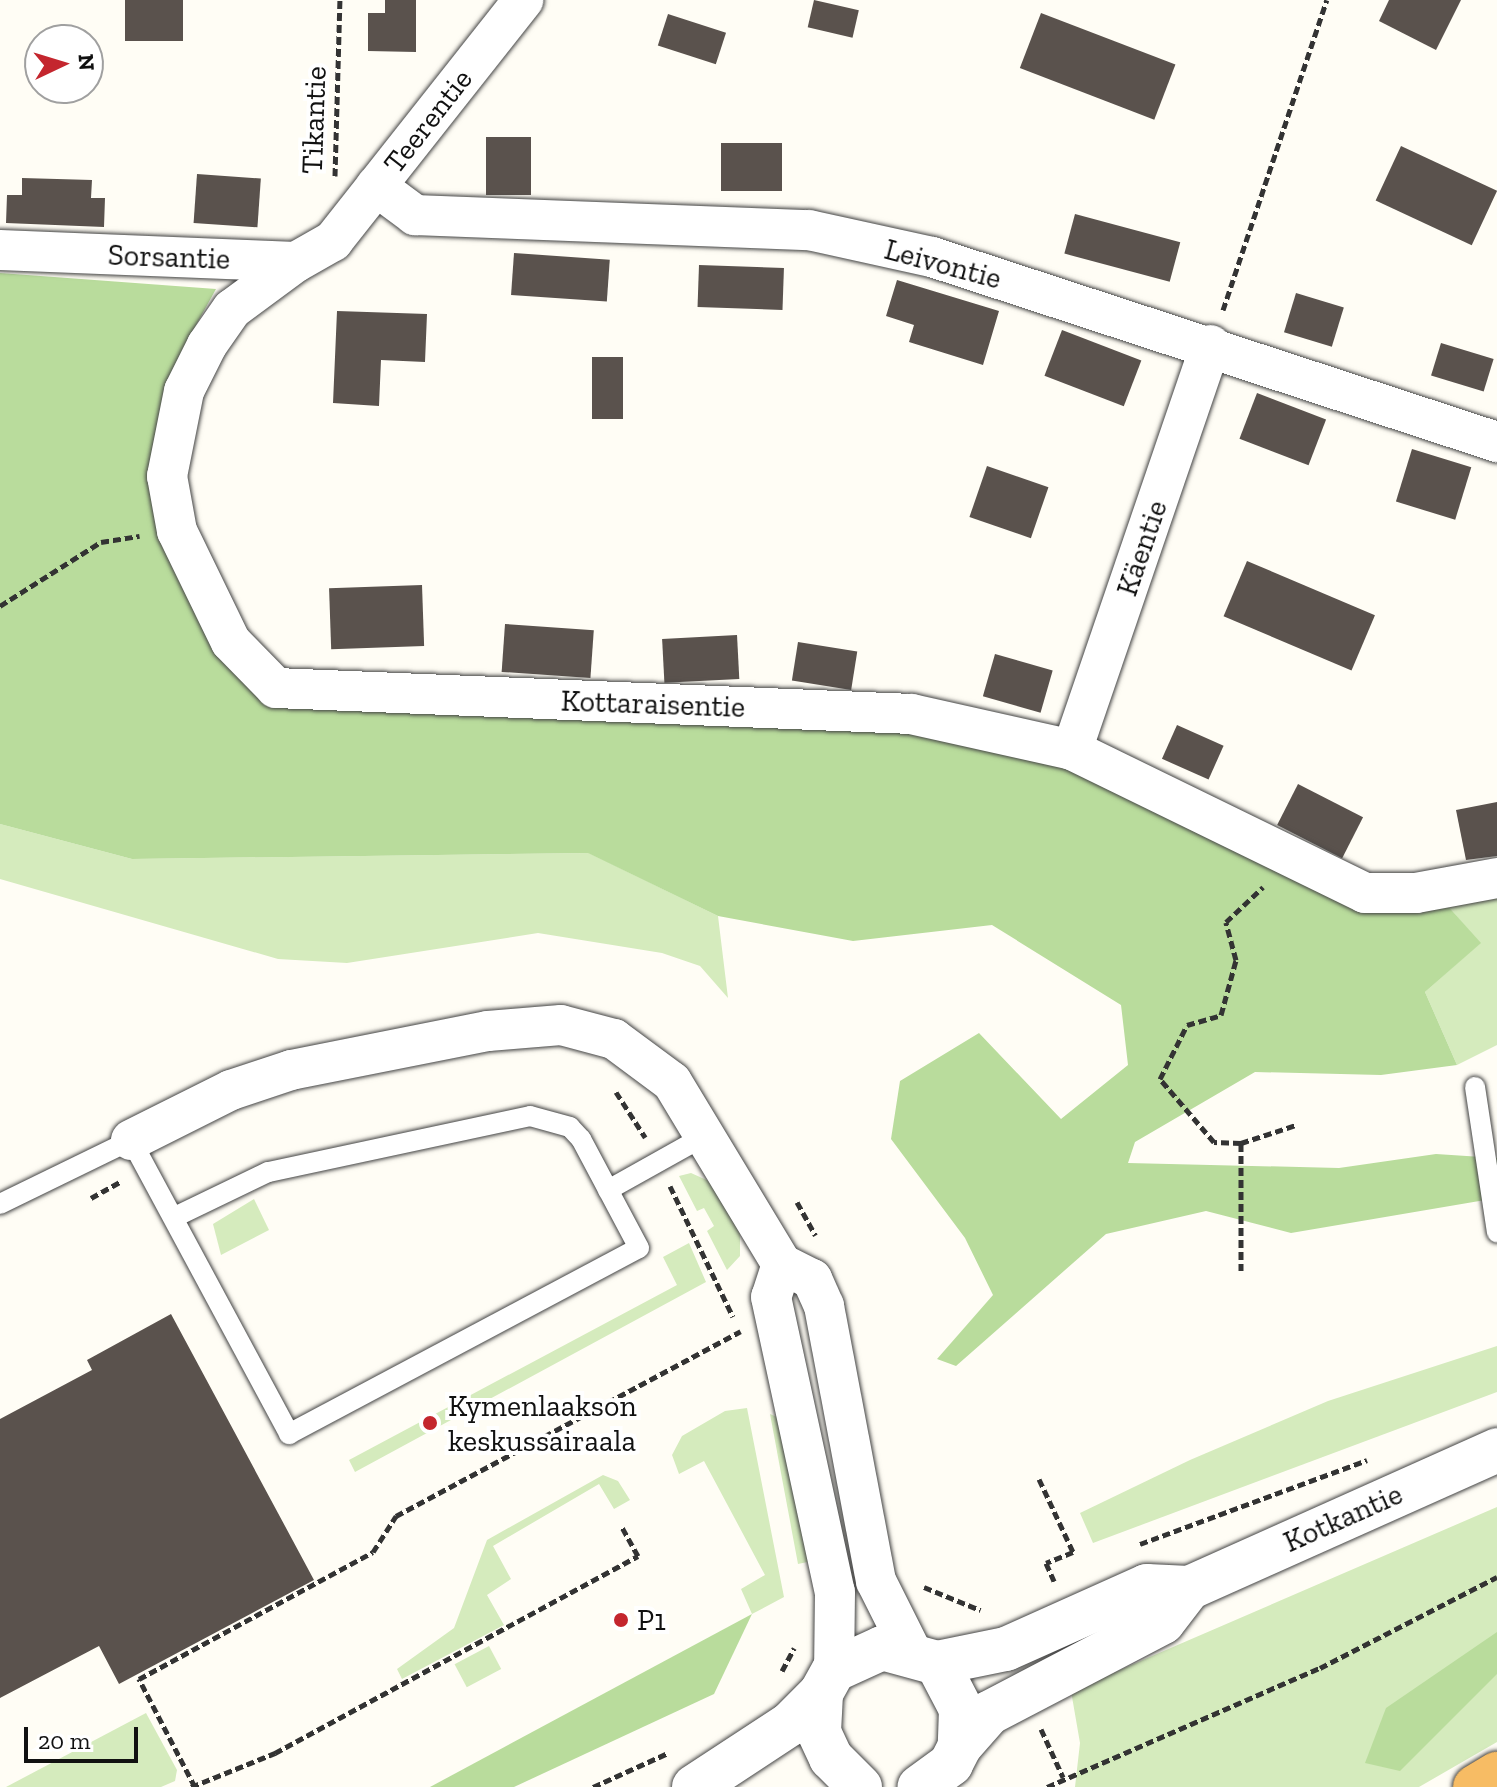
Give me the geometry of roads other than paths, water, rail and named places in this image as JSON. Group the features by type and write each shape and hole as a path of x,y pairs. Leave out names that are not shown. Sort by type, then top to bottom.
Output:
{"highway":[{"path":"1475,1787 1497,1774"}],"street":[{"name":"Teerentie","path":"296,262 333,241 523,0"},
{"name":"Leivontie","path":"376,186 415,215 480,223 809,230 932,257 1211,345 1497,442"},
{"name":"Sorsantie","path":"0,250 296,262"},
{"name":"Kottaraisentie","path":"296,262 232,309 184,391 167,476 177,531 231,642 276,688 911,714 1072,750 1365,893 1416,893 1497,878"},
{"name":"Käentie","path":"1072,750 1211,345"},
{"path":"139,1154 231,1090 291,1070 488,1031 561,1025 614,1039 672,1082 710,1133 782,1264 812,1279 824,1306 876,1581 961,1709 944,1771"},
{"path":"782,1264 771,1297 835,1592 819,1732 842,1786"},
{"name":"Kotkantie","path":"827,1682 882,1648 924,1657 1006,1649 1147,1586 1189,1588 1497,1450"},
{"name":"Kotkantie","path":"944,1771 1001,1706 1163,1622 1189,1588"},
{"path":"688,1767 757,1747 827,1682"}],"lane":[{"path":"1475,1087 1497,1232"},
{"path":"0,1204 139,1154 289,1434 639,1248 570,1127 530,1116 268,1172 175,1217"},
{"path":"608,1190 710,1133"}],"place":[{"name":"Kymenlaakson keskussairaala","path":"430,1423"},
{"name":"P1","path":"621,1620"}]}
